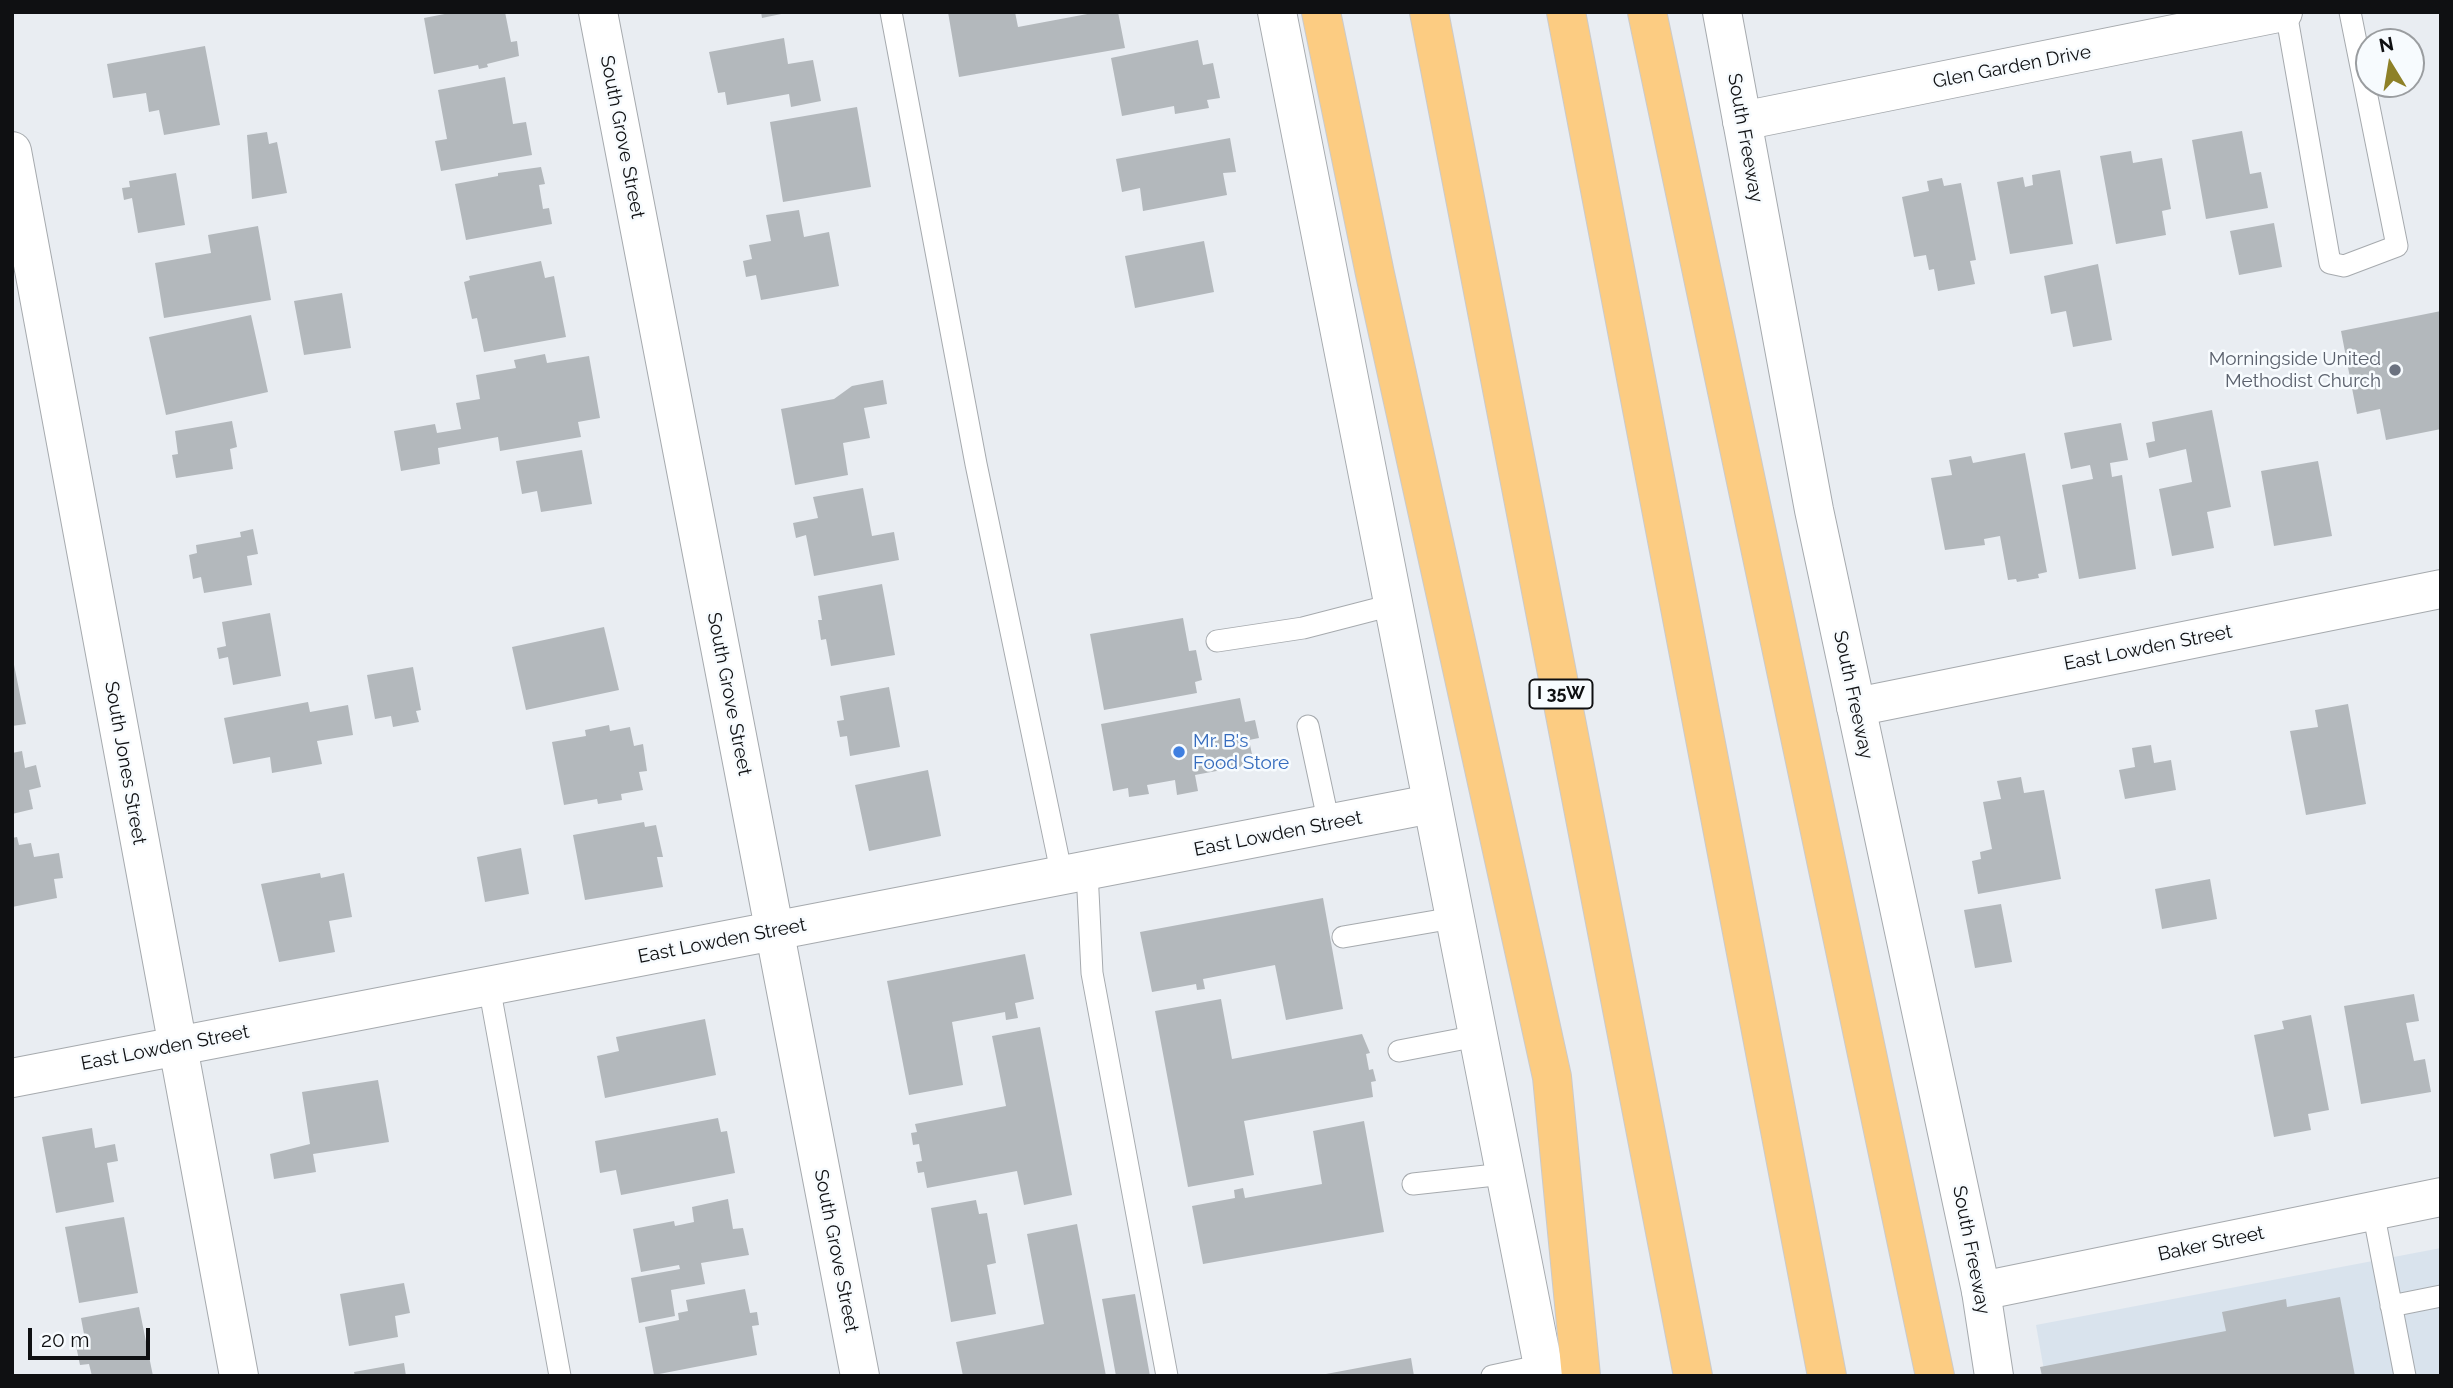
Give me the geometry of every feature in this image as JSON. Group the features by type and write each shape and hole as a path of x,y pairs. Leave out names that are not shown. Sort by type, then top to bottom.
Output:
{"highway":[{"path":"1321,12 1375,274 1552,1077 1581,1376"},
{"name":"I 35W","path":"1429,12 1693,1376"},
{"path":"1566,12 1828,1376"},
{"path":"1647,12 1935,1376"}],"street":[{"name":"South Grove Street","path":"598,12 860,1376"},
{"path":"1278,12 1453,918 1544,1370"},
{"name":"South Freeway","path":"1722,12 1814,510 1981,1291 1994,1376"},
{"name":"Glen Garden Drive","path":"1742,121 2285,12"},
{"name":"South Jones Street","path":"12,151 239,1376"},
{"name":"East Lowden Street","path":"1856,707 2441,589"},
{"name":"East Lowden Street","path":"12,1078 1431,804"},
{"name":"Baker Street","path":"1981,1291 2441,1197"}],"lane":[{"path":"891,12 976,464 1074,873 1167,1376"},
{"path":"2285,12 2330,263 2344,266 2397,246 2350,12"},
{"path":"1217,642 1303,628 1392,605"},
{"path":"1308,726 1329,824"},
{"path":"1343,937 1453,918"},
{"path":"489,986 560,1376"},
{"path":"1399,1051 1477,1036"},
{"path":"1413,1185 1504,1174"},
{"path":"2373,1210 2405,1376"},
{"path":"2391,1306 2441,1296"},
{"path":"1492,1376 1544,1370"}],"shaded area":[{"path":"2441,1248 2441,1376 2045,1376 2036,1325"}],"building":[{"path":"455,12 505,12 511,42 517,41 519,56 487,64 488,67 479,69 478,65 434,74 424,18"},
{"path":"761,12 786,12 786,13 762,18"},
{"path":"948,12 1015,12 1018,27 1098,12 1118,12 1125,48 959,77"},
{"path":"784,38 788,64 813,60 821,101 791,107 789,94 727,105 725,92 718,93 709,52"},
{"path":"1198,40 1203,65 1213,63 1220,98 1207,100 1209,108 1175,114 1174,106 1122,116 1111,58"},
{"path":"205,46 220,125 164,135 159,110 149,112 146,93 113,98 107,64"},
{"path":"505,77 513,124 526,122 532,155 441,171 435,141 447,139 438,90"},
{"path":"857,107 871,187 783,202 770,122"},
{"path":"2242,131 2250,174 2261,172 2268,208 2206,219 2192,140"},
{"path":"267,132 269,144 277,142 287,193 252,199 247,135"},
{"path":"1230,138 1236,172 1223,173 1227,195 1143,211 1140,188 1122,192 1116,159"},
{"path":"2131,151 2133,163 2162,158 2171,209 2162,211 2166,235 2116,244 2100,156"},
{"path":"541,167 545,184 539,185 543,209 549,208 552,224 466,240 455,184 498,176 498,173"},
{"path":"2060,170 2073,244 2010,254 1997,182 2023,177 2025,187 2033,185 2032,175"},
{"path":"176,173 185,225 138,233 132,198 124,200 122,188 130,187 129,181"},
{"path":"1942,178 1944,186 1961,183 1976,260 1970,261 1975,284 1938,291 1934,269 1929,270 1926,255 1914,257 1902,197 1929,191 1927,181"},
{"path":"799,210 804,237 829,232 839,286 761,300 756,275 746,277 743,261 752,259 749,245 771,241 766,215"},
{"path":"2274,223 2282,267 2239,275 2230,231"},
{"path":"258,226 271,300 164,318 155,263 211,253 208,235"},
{"path":"1204,241 1214,292 1135,308 1125,256"},
{"path":"541,261 545,278 554,276 566,337 484,352 477,318 472,319 464,282 470,280 469,276"},
{"path":"2098,264 2112,340 2073,347 2066,311 2051,314 2044,276"},
{"path":"342,293 351,348 304,355 294,301"},
{"name":"Morningside United Methodist Church","path":"2441,311 2441,429 2386,440 2380,409 2357,414 2341,331"},
{"path":"251,315 268,392 166,415 149,337"},
{"path":"545,354 547,363 589,356 600,418 578,422 581,437 500,451 498,437 438,448 440,464 401,471 394,431 435,424 437,433 461,429 456,403 480,399 476,375 516,368 514,360"},
{"path":"883,380 887,404 864,408 870,438 843,443 848,475 795,485 781,409 834,399 852,386"},
{"path":"2212,410 2231,507 2207,512 2214,548 2172,556 2159,489 2192,482 2186,449 2149,458 2146,443 2155,441 2152,422"},
{"path":"232,421 237,447 230,449 233,469 176,478 172,455 178,454 175,431"},
{"path":"2121,423 2128,460 2110,463 2112,477 2122,475 2136,569 2079,579 2062,485 2093,479 2090,465 2071,469 2064,433"},
{"path":"582,450 592,504 541,512 537,491 522,494 516,461"},
{"path":"2025,453 2047,572 2038,574 2039,578 2017,582 2016,579 2008,580 2000,536 1984,539 1985,545 1945,550 1931,478 1952,475 1949,460 1971,456 1973,463"},
{"path":"2318,461 2332,536 2274,546 2261,471"},
{"path":"863,488 872,536 894,532 899,560 814,576 806,535 796,538 793,523 818,518 813,497"},
{"path":"253,529 258,554 247,556 252,585 204,593 201,577 193,579 189,555 197,553 196,545 241,537 240,532"},
{"path":"882,584 895,655 831,666 826,639 821,640 818,620 822,620 818,596"},
{"path":"270,613 281,676 233,685 228,657 219,659 217,648 226,646 222,622"},
{"path":"1183,618 1189,651 1196,650 1202,680 1195,682 1197,693 1104,710 1090,634"},
{"path":"604,627 619,690 526,710 512,647"},
{"path":"12,655 26,724 12,726"},
{"path":"413,667 421,710 416,711 419,722 393,727 391,716 375,719 367,675"},
{"path":"889,687 900,747 850,756 847,736 840,737 837,721 844,720 840,696"},
{"name":"Mr. B's Food Store","path":"1240,698 1245,722 1255,720 1259,738 1249,740 1254,764 1195,775 1198,791 1177,795 1175,780 1147,785 1149,794 1129,797 1128,788 1113,791 1101,724"},
{"path":"308,702 310,712 348,705 353,735 317,741 322,764 272,773 270,757 233,764 224,718"},
{"path":"2348,704 2366,804 2306,815 2290,731 2318,727 2315,710"},
{"path":"609,725 610,731 630,727 634,746 643,744 647,771 639,772 643,790 621,794 622,800 598,804 597,799 564,805 552,742 586,736 585,730"},
{"path":"2151,745 2154,763 2171,760 2176,790 2125,799 2119,770 2135,767 2132,748"},
{"path":"22,751 25,768 36,765 41,787 29,790 33,809 12,814 12,753"},
{"path":"928,770 941,836 869,851 855,785"},
{"path":"2021,777 2024,793 2044,790 2061,879 1978,894 1972,861 1981,859 1980,852 1992,849 1983,802 2001,799 1997,781"},
{"path":"644,822 645,827 656,825 663,857 657,857 663,887 585,900 573,835"},
{"path":"17,837 19,845 31,843 34,857 59,853 63,878 54,879 57,898 12,907 12,838"},
{"path":"521,848 529,894 485,902 477,857"},
{"path":"320,873 321,878 344,873 352,917 329,921 335,952 279,962 261,884"},
{"path":"2210,879 2217,919 2162,929 2155,889"},
{"path":"1323,898 1343,1009 1286,1020 1275,965 1203,979 1205,989 1197,990 1196,984 1152,992 1140,932"},
{"path":"2001,904 2012,962 1975,968 1964,910"},
{"path":"1025,954 1034,999 1015,1003 1018,1018 1006,1020 1005,1012 952,1022 963,1085 909,1095 887,981"},
{"path":"2414,994 2419,1021 2406,1023 2414,1061 2425,1059 2431,1092 2361,1104 2344,1006"},
{"path":"1221,999 1232,1059 1362,1034 1370,1053 1366,1054 1369,1070 1373,1069 1376,1081 1371,1082 1373,1097 1244,1121 1254,1175 1188,1187 1155,1011"},
{"path":"2311,1015 2329,1110 2308,1114 2311,1130 2274,1137 2254,1035 2284,1029 2282,1021"},
{"path":"705,1019 716,1075 605,1098 597,1056 619,1051 616,1037"},
{"path":"1040,1027 1072,1195 1024,1205 1017,1171 927,1188 924,1172 918,1173 916,1162 922,1161 919,1144 913,1145 911,1133 917,1132 915,1124 1006,1106 992,1036"},
{"path":"378,1080 389,1142 313,1154 316,1172 274,1179 270,1154 310,1144 302,1092"},
{"path":"718,1118 721,1132 727,1131 735,1173 621,1195 616,1170 600,1173 595,1141"},
{"path":"1364,1121 1384,1232 1203,1264 1192,1206 1235,1198 1234,1190 1243,1188 1245,1198 1322,1184 1313,1131"},
{"path":"92,1128 95,1148 115,1144 118,1161 107,1163 114,1202 56,1213 42,1137"},
{"path":"728,1199 733,1229 743,1228 749,1255 701,1263 705,1284 671,1290 675,1316 639,1323 631,1278 680,1269 679,1265 641,1272 633,1229 674,1221 675,1226 694,1222 692,1207"},
{"path":"976,1200 979,1214 987,1213 996,1263 987,1265 996,1314 951,1322 931,1208"},
{"path":"124,1217 138,1293 79,1303 65,1227"},
{"path":"1077,1224 1106,1376 963,1376 956,1342 1044,1324 1027,1234"},
{"path":"404,1283 410,1313 395,1316 398,1337 349,1346 340,1294"},
{"path":"745,1289 750,1313 757,1312 759,1325 752,1326 757,1355 654,1375 645,1327 679,1320 678,1313 688,1311 686,1300"},
{"path":"1135,1294 1150,1376 1116,1376 1102,1299"},
{"path":"2340,1297 2355,1376 2042,1376 2040,1367 2226,1331 2222,1312 2286,1299 2287,1307"},
{"path":"139,1307 153,1376 92,1376 89,1364 80,1365 74,1336 84,1334 81,1318"},
{"path":"1411,1358 1414,1376 1326,1376 1326,1374"},
{"path":"404,1363 406,1376 355,1376 354,1372"}],"place":[{"name":"Morningside United Methodist Church","path":"2395,370"},
{"name":"Mr. B's Food Store","path":"1179,752"}]}
